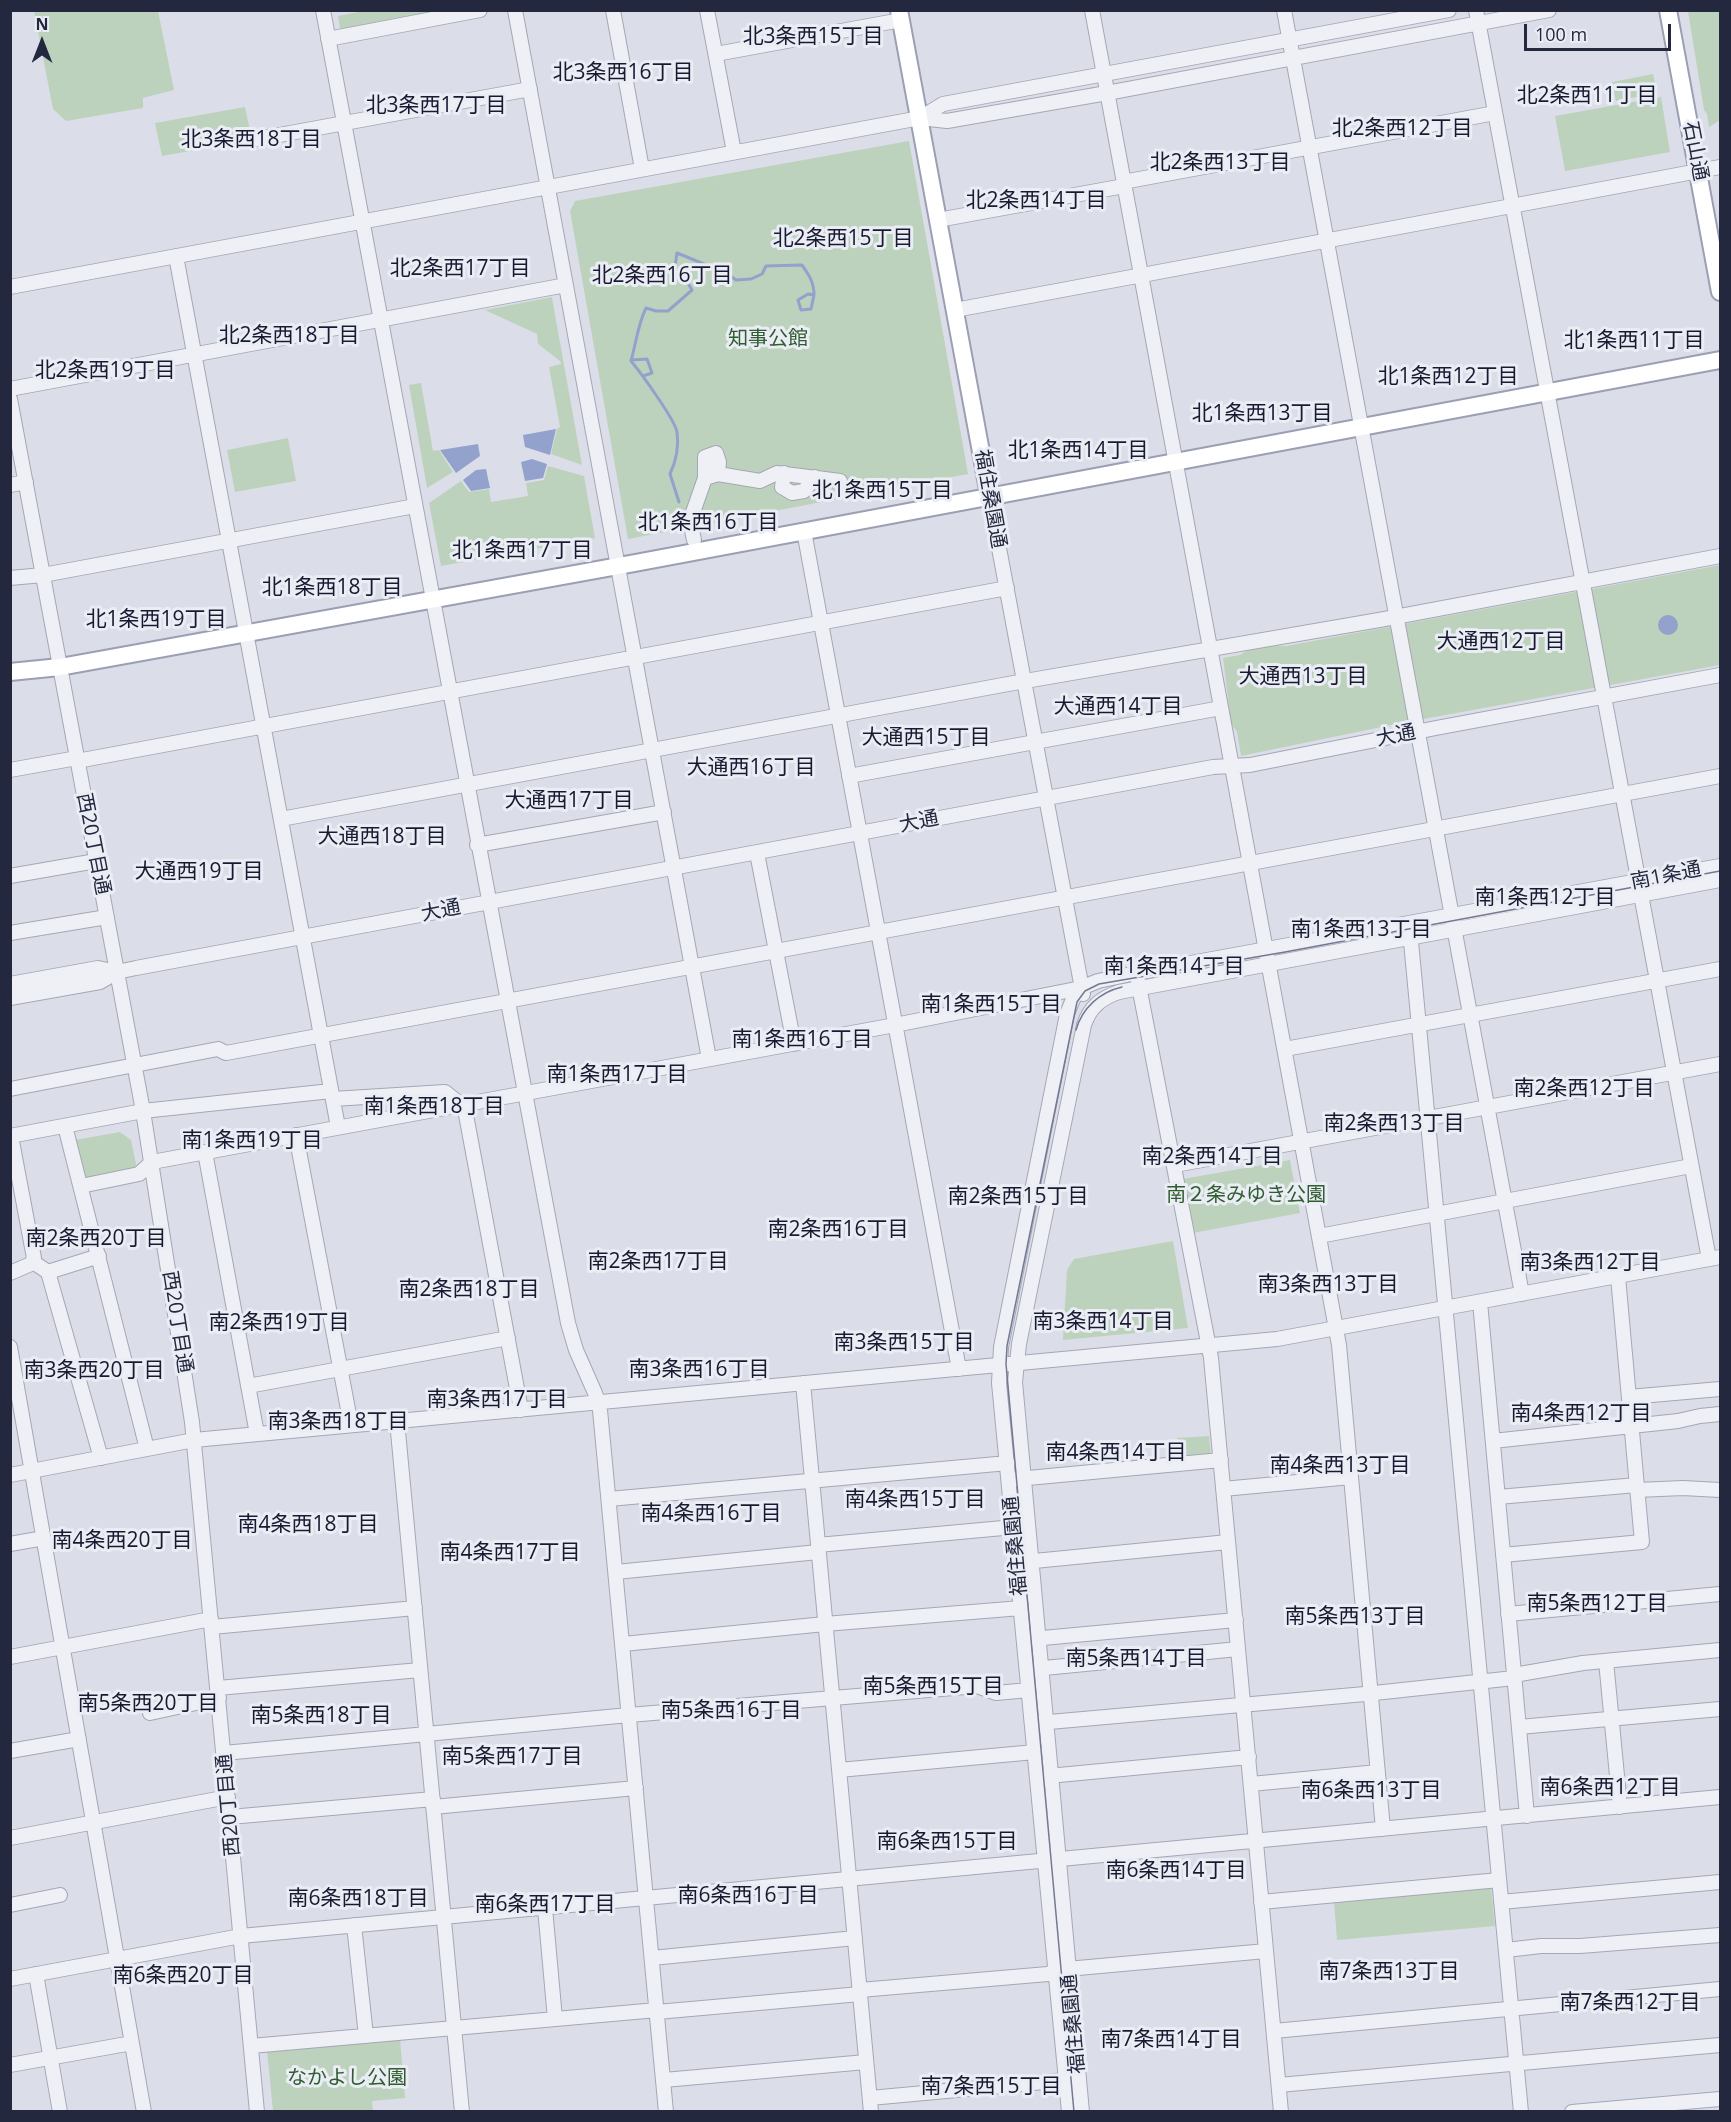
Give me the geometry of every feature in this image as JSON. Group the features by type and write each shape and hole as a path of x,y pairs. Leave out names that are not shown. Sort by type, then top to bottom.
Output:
{"main road":[{"name":"石山通","path":"1668,10 1718,264 1720,292"},
{"name":"福住桑園通","path":"900,15 989,495"},
{"path":"10,672 60,667 618,566 1720,360"}],"street":[{"path":"328,39 480,10"},
{"path":"515,10 709,1059"},
{"path":"613,10 642,169"},
{"path":"707,10 734,152"},
{"path":"1092,10 1336,1328 1383,1829"},
{"path":"1284,10 1522,1294"},
{"path":"920,118 943,105 1449,10"},
{"path":"10,287 920,118 946,121 1107,93 1293,58 1477,17 1549,10"},
{"path":"324,11 477,845 568,1323 576,1350 598,1402 623,1644 666,2112"},
{"path":"716,54 900,15"},
{"path":"10,1475 194,1440 1277,1339 1715,1258 1691,1166 1672,1073 1477,17"},
{"path":"252,140 530,89"},
{"path":"938,220 1495,113"},
{"path":"955,310 1720,167"},
{"path":"176,256 338,1127"},
{"path":"10,389 566,285"},
{"name":"西20丁目通","path":"10,399 143,1111 194,1440 257,2112"},
{"path":"694,540 690,521 712,476 760,481 777,473 784,473 782,487 792,493 804,491 815,477 840,481"},
{"path":"10,485 26,482"},
{"name":"福住桑園通","path":"989,495 1081,988 1090,1011 1082,1037 1019,1344 1015,1382 1014,1527 1024,1562 1039,1638 1029,1689 1039,1723 1035,1752 1045,1778 1044,1861 1082,2112"},
{"path":"10,578 43,574 415,506"},
{"path":"804,531 959,1369"},
{"path":"281,819 1024,681 1396,617 1720,556"},
{"path":"10,770 263,726 1007,588"},
{"name":"大通","path":"10,998 100,982 117,972 1213,767 1250,765 1720,675"},
{"path":"849,776 1221,708"},
{"path":"10,1089 218,1049 226,1053 1720,776"},
{"path":"477,845 664,812"},
{"path":"758,853 794,1044"},
{"path":"10,876 96,861"},
{"name":"南1条通","path":"1103,999 1119,992 1139,988 1454,930 1639,888 1720,866"},
{"name":"南1条通","path":"81,1186 140,1174 152,1162 895,1025 1081,988 1098,981 1136,973 1452,915 1639,888 1720,880"},
{"path":"10,933 106,917"},
{"path":"1410,923 1521,2112"},
{"name":"大通","path":"10,984 97,968 117,972"},
{"path":"1285,1049 1720,969"},
{"path":"1136,973 1209,1345 1281,2112"},
{"path":"1081,988 1103,999 1090,1011"},
{"name":"福住桑園通","path":"1069,2112 1059,1859 1045,1778 1034,1669 1024,1640 1021,1608 1024,1562 1016,1479 1008,1463 999,1383 1001,1347 1067,1014 1073,999 1081,988"},
{"path":"1175,1166 1720,1064"},
{"path":"101,1458 48,1272 33,1262 11,1136 143,1111 332,1095 445,1092 462,1104 521,1410"},
{"path":"65,1126 147,1449"},
{"path":"296,1135 351,1425"},
{"path":"205,1152 257,1434"},
{"path":"1319,1236 1691,1166"},
{"path":"48,1272 99,1256"},
{"path":"10,1273 33,1262"},
{"path":"1503,1555 1642,1542 1618,1277"},
{"path":"1480,1302 1527,1815"},
{"path":"248,1386 508,1338"},
{"path":"10,1347 13,1381 32,1471 144,2112"},
{"path":"802,1383 870,2105 1066,2080"},
{"path":"1629,1398 1720,1389"},
{"path":"1492,1441 1678,1421 1720,1414"},
{"path":"397,1421 462,2112"},
{"path":"1016,1479 1221,1460"},
{"path":"609,1499 1008,1463"},
{"path":"1223,1489 1351,1478"},
{"path":"1498,1497 1637,1488 1720,1490"},
{"path":"616,1572 1014,1527"},
{"path":"10,1544 44,1538"},
{"path":"1024,1562 1228,1542"},
{"path":"1508,1614 1720,1594"},
{"path":"10,1657 212,1623 415,1608"},
{"path":"623,1644 1021,1608"},
{"path":"1024,1640 1236,1620"},
{"path":"1034,1669 1238,1649"},
{"path":"1039,1723 1481,1682 1606,1661 1720,1650"},
{"path":"1606,1661 1620,1807"},
{"path":"150,1713 218,1693 420,1670"},
{"path":"224,1753 832,1697 977,1686 996,1693 1029,1689"},
{"path":"1518,1727 1720,1709"},
{"path":"10,1751 79,1739"},
{"path":"839,1770 1035,1752"},
{"path":"1045,1778 1249,1757"},
{"path":"1251,1784 1378,1772"},
{"path":"230,1817 636,1788"},
{"path":"10,1838 228,1797"},
{"path":"10,1979 241,1935 1720,1797"},
{"path":"1261,1902 1499,1880"},
{"path":"1501,1902 1720,1882"},
{"path":"10,1905 60,1895"},
{"path":"545,1908 555,2019"},
{"path":"354,1925 366,2036"},
{"path":"1506,1950 1720,1935"},
{"path":"652,1958 855,1938"},
{"path":"251,2046 860,1992 1266,1951"},
{"path":"36,1974 60,2112"},
{"path":"1274,2031 1720,1989"},
{"path":"10,2065 132,2043"},
{"path":"1279,2085 1720,2045"},
{"path":"664,2080 866,2062"},
{"path":"1572,2112 1720,2099"}],"green space":[{"path":"369,10 438,11 340,29 338,16"},
{"path":"34,11 158,11 174,90 143,98 143,108 66,121 53,109"},
{"path":"1688,11 1720,11 1720,120 1709,127 1704,110"},
{"path":"1653,74 1657,93 1616,101 1612,82"},
{"path":"1661,97 1670,152 1565,171 1555,116"},
{"path":"245,107 252,140 162,156 155,123"},
{"name":"知事公館","path":"909,141 968,474 628,539 570,211 575,201"},
{"path":"552,297 582,465 551,454 557,429 560,427 549,367 561,364 560,361 538,344 537,334 485,310"},
{"path":"421,383 433,451 439,450 453,472 427,488 409,385"},
{"path":"288,438 296,481 235,492 227,450"},
{"path":"548,466 584,476 595,538 441,566 429,503 461,481 469,492 489,489 491,502 528,496 526,483 544,480"},
{"path":"1720,565 1720,665 1396,724 1241,756 1237,732 1231,723 1223,658 1240,655 1251,648 1286,646"},
{"path":"120,1132 131,1140 137,1169 87,1180 84,1177 75,1140"},
{"name":"南２条みゆき公園","path":"1290,1160 1300,1213 1193,1233 1183,1179"},
{"path":"1173,1241 1188,1328 1063,1340 1067,1270 1074,1259"},
{"path":"1209,1436 1211,1455 1179,1458 1177,1438"},
{"path":"1491,1887 1495,1926 1337,1940 1334,1901"},
{"name":"なかよし公園","path":"400,2039 405,2098 372,2101 373,2111 273,2111 267,2051"}],"water":[{"path":"556,429 550,455 525,447 523,435"},
{"path":"478,444 480,456 456,473 440,450"},
{"path":"532,459 547,464 543,478 525,481 521,462"},
{"path":"486,469 490,488 471,491 463,480 476,470"},
{"path":"1664,615 1672,615 1678,621 1678,629 1672,635 1664,635 1658,629 1658,621"}],"waterway":[{"path":"679,502 670,474 677,453 675,426 631,361 646,308 668,311 692,290 686,280 674,273 677,253 726,273 736,280 751,279 762,274 766,266 802,265 812,282 814,295 808,294 798,300 801,310 811,309 814,295"},
{"path":"631,360 647,359 652,373 643,376"}],"tram line":[{"path":"1074,2112 1006,1364 1007,1346 1077,1002 1085,991 1099,984 1285,952 1720,871"},
{"path":"1076,1030 1087,1008 1093,1002 1106,993 1122,987"}],"district":[{"name":"北3条西15丁目","path":"813,37"},
{"name":"北3条西16丁目","path":"623,73"},
{"name":"北2条西11丁目","path":"1587,96"},
{"name":"北3条西17丁目","path":"436,106"},
{"name":"北2条西12丁目","path":"1402,129"},
{"name":"北3条西18丁目","path":"251,140"},
{"name":"北2条西13丁目","path":"1220,163"},
{"name":"北2条西14丁目","path":"1036,201"},
{"name":"北2条西15丁目","path":"843,239"},
{"name":"北2条西17丁目","path":"460,269"},
{"name":"北2条西16丁目","path":"662,276"},
{"name":"北2条西18丁目","path":"289,336"},
{"name":"北1条西11丁目","path":"1634,341"},
{"name":"北2条西19丁目","path":"105,371"},
{"name":"北1条西12丁目","path":"1448,377"},
{"name":"北1条西13丁目","path":"1262,414"},
{"name":"北1条西14丁目","path":"1078,451"},
{"name":"北1条西15丁目","path":"882,491"},
{"name":"北1条西16丁目","path":"708,523"},
{"name":"北1条西17丁目","path":"522,551"},
{"name":"北1条西18丁目","path":"332,588"},
{"name":"北1条西19丁目","path":"156,620"},
{"name":"大通西12丁目","path":"1501,642"},
{"name":"大通西13丁目","path":"1303,677"},
{"name":"大通西14丁目","path":"1118,707"},
{"name":"大通西15丁目","path":"926,738"},
{"name":"大通西16丁目","path":"751,768"},
{"name":"大通西17丁目","path":"569,801"},
{"name":"大通西18丁目","path":"382,837"},
{"name":"大通西19丁目","path":"199,872"},
{"name":"南1条西12丁目","path":"1545,898"},
{"name":"南1条西13丁目","path":"1361,930"},
{"name":"南1条西14丁目","path":"1174,967"},
{"name":"南1条西15丁目","path":"991,1005"},
{"name":"南1条西16丁目","path":"802,1040"},
{"name":"南1条西17丁目","path":"617,1075"},
{"name":"南2条西12丁目","path":"1584,1089"},
{"name":"南1条西18丁目","path":"434,1107"},
{"name":"南2条西13丁目","path":"1394,1124"},
{"name":"南1条西19丁目","path":"252,1141"},
{"name":"南2条西14丁目","path":"1212,1157"},
{"name":"南2条西15丁目","path":"1018,1197"},
{"name":"南2条西16丁目","path":"838,1230"},
{"name":"南2条西20丁目","path":"96,1239"},
{"name":"南2条西17丁目","path":"658,1262"},
{"name":"南3条西12丁目","path":"1590,1263"},
{"name":"南3条西13丁目","path":"1328,1285"},
{"name":"南2条西18丁目","path":"469,1290"},
{"name":"南3条西14丁目","path":"1103,1322"},
{"name":"南2条西19丁目","path":"279,1323"},
{"name":"南3条西15丁目","path":"904,1343"},
{"name":"南3条西16丁目","path":"699,1370"},
{"name":"南3条西20丁目","path":"94,1371"},
{"name":"南3条西17丁目","path":"497,1400"},
{"name":"南4条西12丁目","path":"1581,1414"},
{"name":"南3条西18丁目","path":"338,1422"},
{"name":"南4条西14丁目","path":"1116,1453"},
{"name":"南4条西13丁目","path":"1340,1466"},
{"name":"南4条西15丁目","path":"915,1500"},
{"name":"南4条西16丁目","path":"711,1514"},
{"name":"南4条西18丁目","path":"308,1525"},
{"name":"南4条西20丁目","path":"122,1541"},
{"name":"南4条西17丁目","path":"510,1553"},
{"name":"南5条西12丁目","path":"1597,1604"},
{"name":"南5条西13丁目","path":"1355,1617"},
{"name":"南5条西14丁目","path":"1136,1659"},
{"name":"南5条西15丁目","path":"933,1687"},
{"name":"南5条西20丁目","path":"148,1704"},
{"name":"南5条西16丁目","path":"731,1711"},
{"name":"南5条西18丁目","path":"321,1716"},
{"name":"南5条西17丁目","path":"512,1757"},
{"name":"南6条西12丁目","path":"1610,1788"},
{"name":"南6条西13丁目","path":"1371,1791"},
{"name":"南6条西15丁目","path":"947,1842"},
{"name":"南6条西14丁目","path":"1176,1871"},
{"name":"南6条西16丁目","path":"748,1896"},
{"name":"南6条西18丁目","path":"358,1899"},
{"name":"南6条西17丁目","path":"545,1905"},
{"name":"南7条西13丁目","path":"1389,1972"},
{"name":"南6条西20丁目","path":"183,1976"},
{"name":"南7条西12丁目","path":"1630,2003"},
{"name":"南7条西14丁目","path":"1171,2040"},
{"name":"南7条西15丁目","path":"991,2087"}]}
